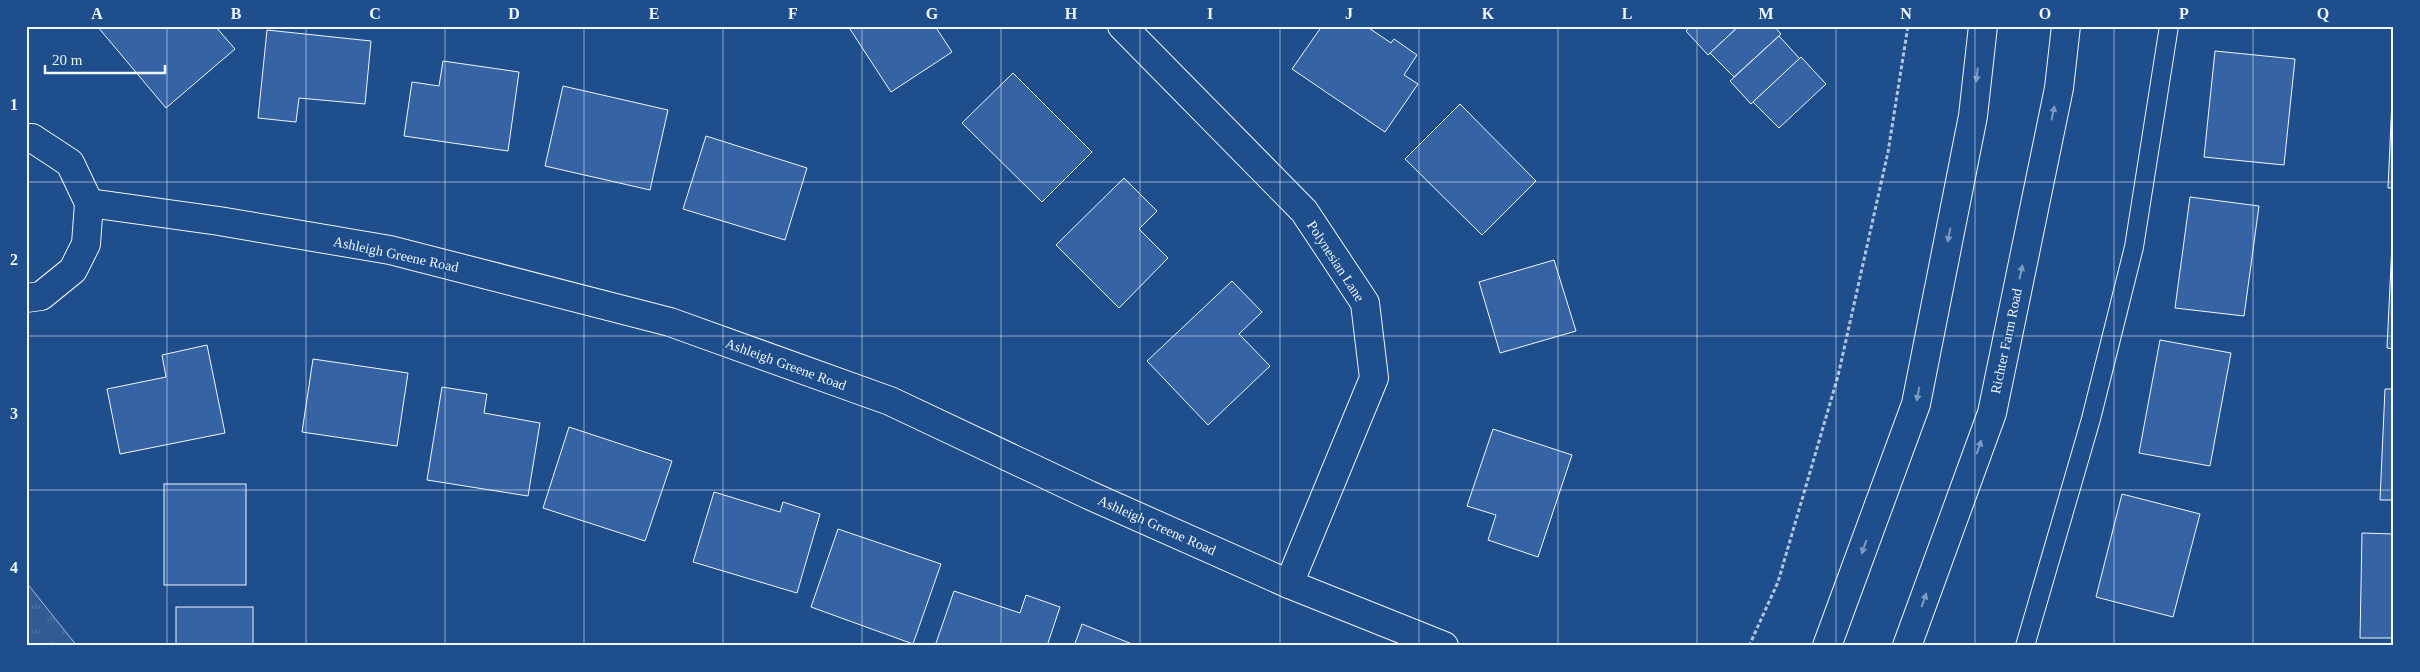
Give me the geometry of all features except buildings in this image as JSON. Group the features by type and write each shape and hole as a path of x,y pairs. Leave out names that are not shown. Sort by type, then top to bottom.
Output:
{"street":[{"name":"Polynesian Lane","path":"1122,26 1304,211 1365,303 1374,378 1289,584"},
{"path":"1827,646 1916,404 1973,116 1983,26"},
{"name":"Richter Farm Road","path":"1907,646 1992,413 2059,88 2066,26"},
{"path":"26,138 32,138 70,163 89,203 86,244 73,270 41,296 26,298"},
{"name":"Ashleigh Greene Road","path":"89,203 219,221 390,250 670,322 890,401 1089,495 1289,584 1444,646"}],"lane":[{"path":"2025,646 2091,419 2134,247 2169,26"}],"path":[{"path":"1749,646 1778,582 1838,376 1888,152 1908,26"}],"green space":[{"path":"26,582 77,646 26,646"}]}
